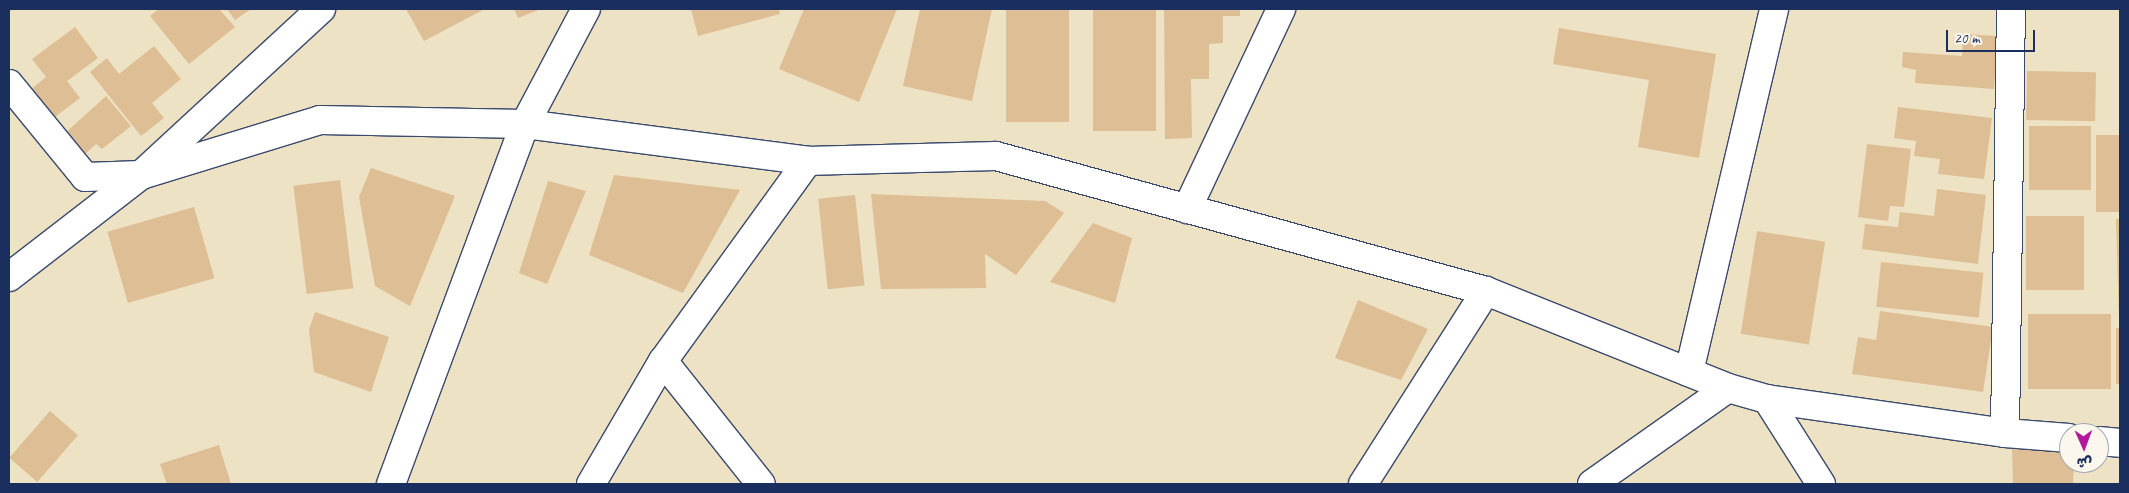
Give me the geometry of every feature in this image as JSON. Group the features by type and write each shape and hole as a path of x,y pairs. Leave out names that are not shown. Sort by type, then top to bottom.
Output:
{"street":[{"path":"9,277 141,175 321,9"},
{"path":"391,484 525,124 586,9"},
{"path":"1187,209 1281,9"},
{"path":"1689,372 1774,9"},
{"path":"2005,433 2011,9"},
{"path":"9,84 85,177 141,175 320,120 525,124 808,160 996,156 1486,291 1728,388 1767,399 2005,433 2059,437"},
{"path":"591,484 663,361 808,160"},
{"path":"1363,484 1486,291"},
{"path":"663,361 761,484"},
{"path":"1592,484 1728,388"},
{"path":"1767,399 1821,484"}],"building":[{"path":"159,9 219,9 235,27 189,64 150,16"},
{"path":"227,9 251,9 235,20"},
{"path":"406,9 482,9 483,10 424,41"},
{"path":"514,9 541,9 518,18"},
{"path":"691,9 779,9 780,14 698,36"},
{"path":"804,9 897,9 859,102 779,69"},
{"path":"920,9 992,9 972,101 903,86"},
{"path":"1006,9 1069,9 1069,122 1006,122"},
{"path":"1093,9 1156,9 1156,131 1093,131"},
{"path":"1164,9 1240,9 1240,16 1223,16 1223,43 1209,44 1209,79 1191,79 1192,138 1165,139"},
{"path":"75,27 98,58 67,81 80,98 47,123 25,94 46,77 32,59"},
{"path":"1559,28 1716,54 1699,158 1638,147 1649,80 1553,64"},
{"path":"1963,34 1998,36 1994,89 1915,83 1916,70 1902,67 1903,52 1962,56"},
{"path":"154,46 181,79 152,103 164,118 141,136 90,72 107,58 119,74"},
{"path":"2027,71 2096,72 2095,121 2026,120"},
{"path":"106,96 131,126 102,149 96,144 83,156 63,135"},
{"path":"1898,107 1992,118 1984,179 1938,174 1940,159 1914,156 1916,141 1894,138"},
{"path":"2029,126 2091,126 2091,190 2029,190"},
{"path":"2096,135 2120,135 2120,212 2096,212"},
{"path":"1867,144 1911,149 1904,207 1890,206 1888,221 1858,217"},
{"path":"371,168 455,196 410,306 375,286 359,197"},
{"path":"614,175 740,190 683,293 589,255"},
{"path":"340,180 353,288 307,294 293,186"},
{"path":"548,181 586,191 547,284 519,273"},
{"path":"1937,189 1986,195 1978,264 1862,249 1865,224 1898,227 1900,212 1934,216"},
{"path":"871,194 1045,201 1064,213 1016,275 985,254 986,288 881,289"},
{"path":"855,195 865,286 828,289 818,199"},
{"path":"194,207 214,278 128,303 107,232"},
{"path":"2026,216 2084,216 2084,290 2026,290"},
{"path":"2116,219 2120,219 2120,319 2119,319"},
{"path":"1093,223 1132,238 1115,303 1050,282"},
{"path":"1757,231 1825,242 1809,345 1741,334"},
{"path":"1881,262 1983,273 1979,318 1876,307"},
{"path":"1358,300 1428,329 1401,380 1335,358"},
{"path":"1880,311 1993,327 1983,392 1852,374 1858,337 1876,340"},
{"path":"315,312 389,337 371,392 314,372 309,330"},
{"path":"2028,314 2111,314 2111,389 2028,389"},
{"path":"2116,328 2120,328 2120,384 2116,384"},
{"path":"50,411 78,435 37,482 9,458"},
{"path":"219,445 231,484 167,484 160,464"},
{"path":"2012,449 2059,451 2059,473 2074,473 2073,484 2013,484"}]}
